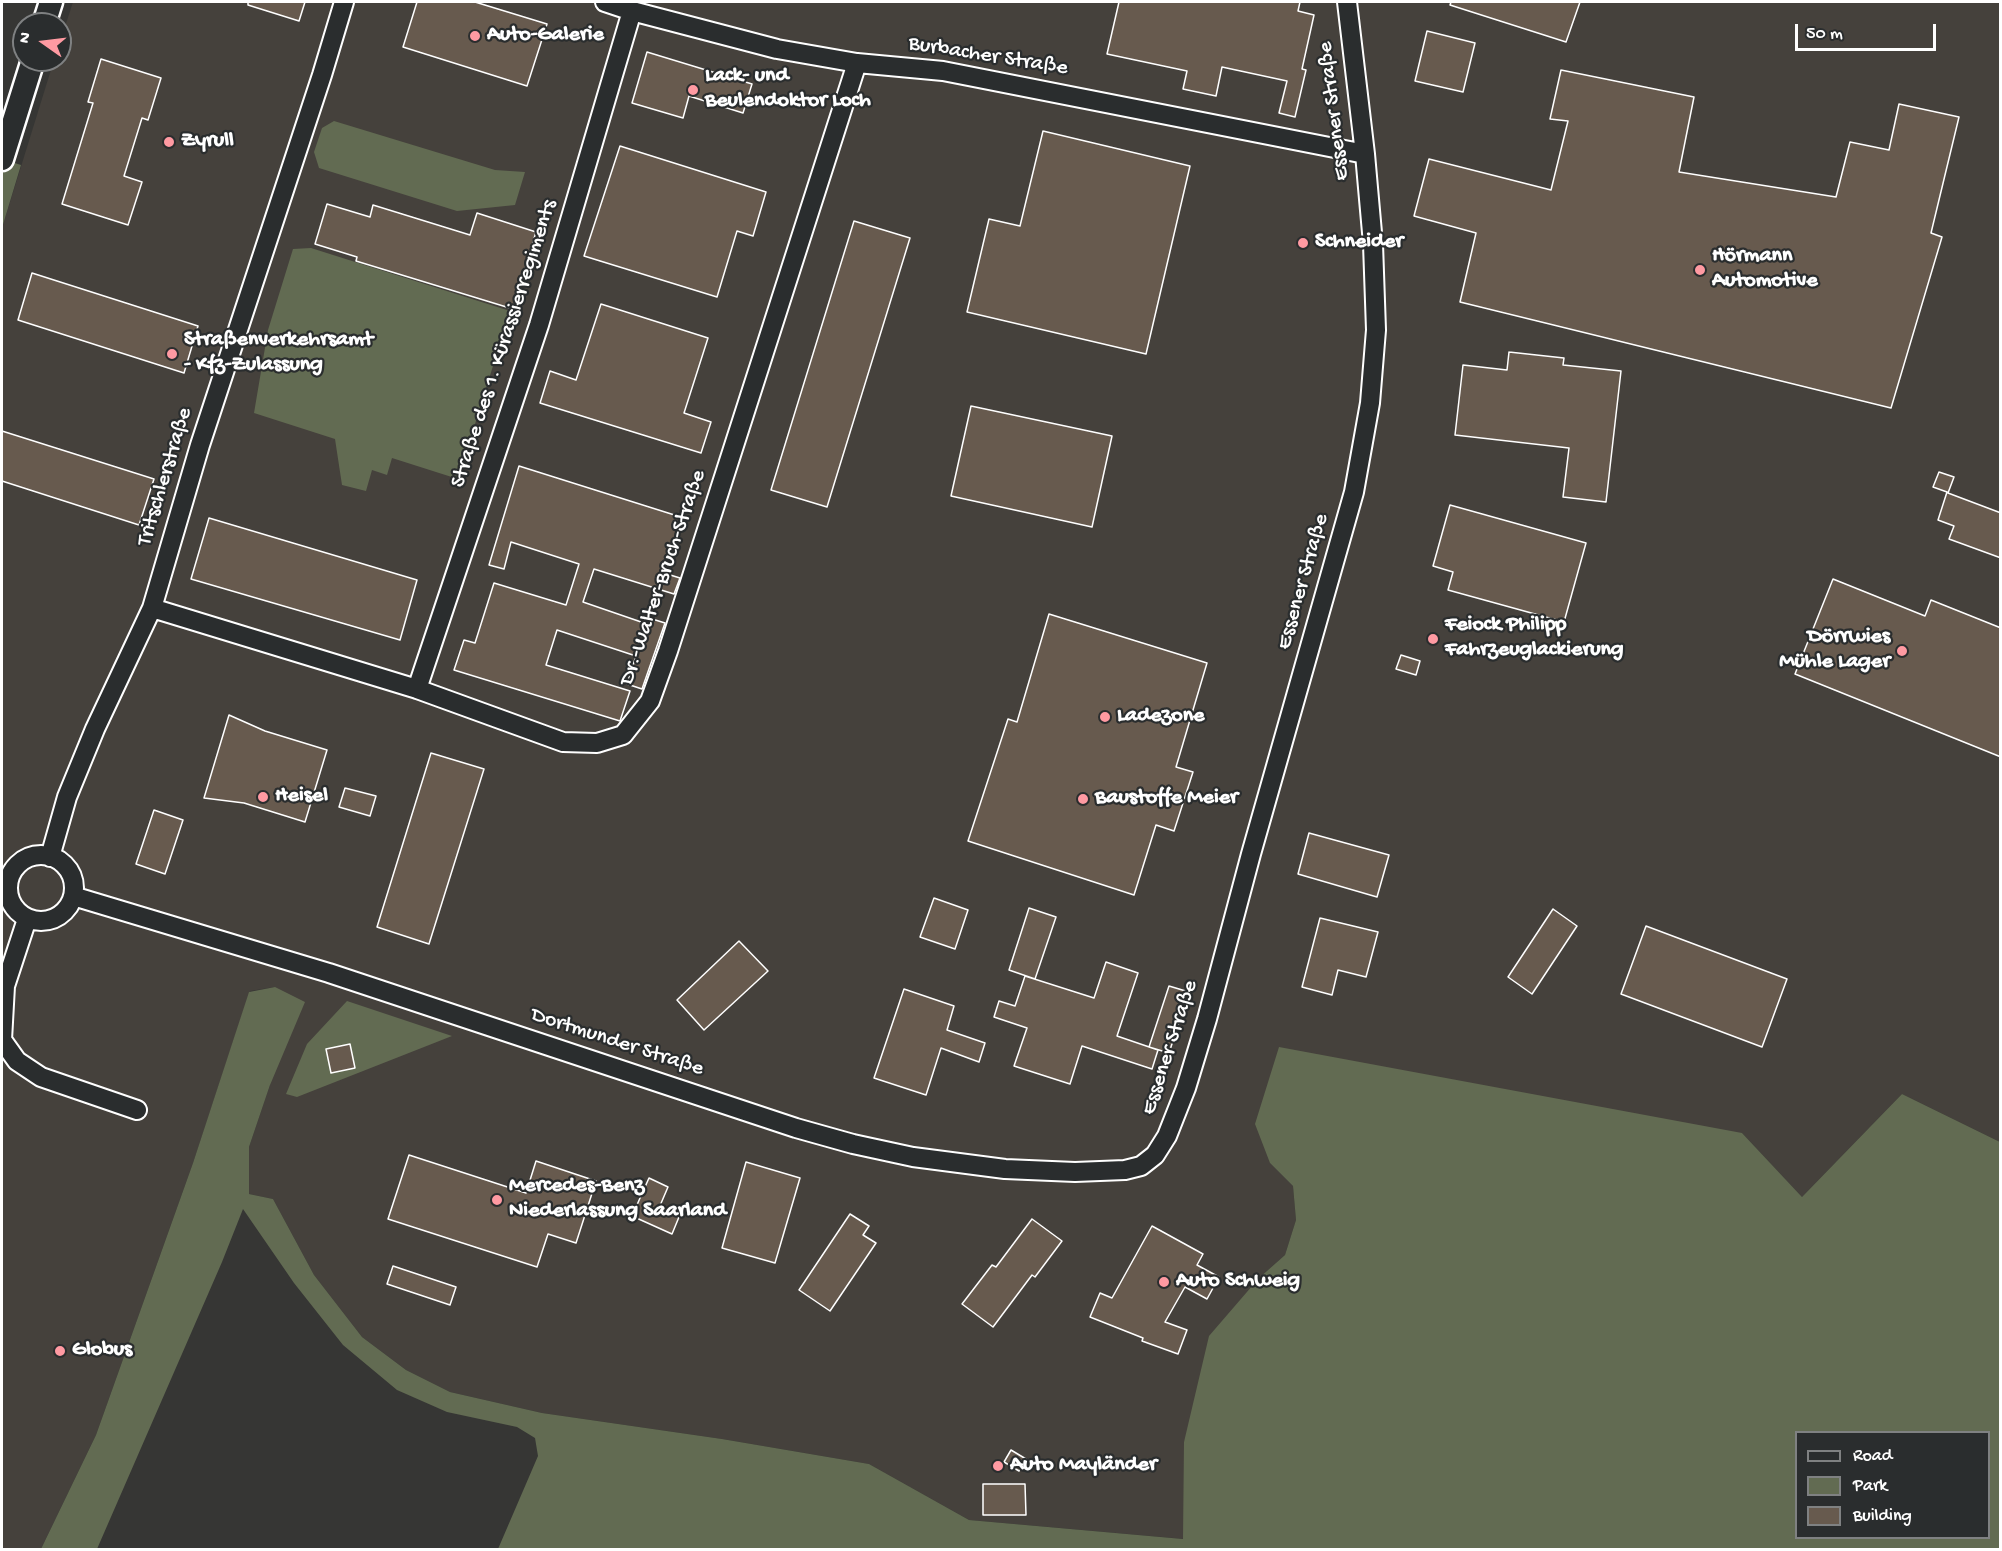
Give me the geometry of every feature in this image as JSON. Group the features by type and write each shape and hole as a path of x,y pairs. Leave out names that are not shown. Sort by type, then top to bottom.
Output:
{"main road":[{"path":"2,159 29,72"}],"street":[{"name":"Tritschlerstraße","path":"50,856 67,797 91,739 152,608 200,445 344,2"},
{"name":"Burbacher Straße","path":"605,2 777,49 857,63 944,71 1365,154"},
{"name":"Essener Straße","path":"1155,1155 1167,1136 1186,1088 1207,1019 1251,854 1354,492 1370,403 1376,330 1373,244 1347,2"},
{"name":"Straße des 1. Kürassierregiments","path":"417,689 539,325 632,11"},
{"name":"Dr.-Walter-Bruch-Straße","path":"152,608 417,689 563,742 597,743 623,735 650,701 668,651 857,63"},
{"path":"50,856 59,861 71,876 74,886 73,896 68,907 60,915 50,920 27,919 13,906 5,876 21,861 30,857 50,856"},
{"name":"Dortmunder Straße","path":"73,896 329,973 796,1128 853,1144 913,1157 982,1166 1075,1172 1125,1170 1141,1166 1155,1155"},
{"path":"27,919 5,986 2,1040 17,1061 41,1077 136,1110"}],"shaded area":[{"path":"73,2 2000,2 2000,1142 1902,1094 1802,1197 1742,1133 1270,1163 1293,1186 1296,1220 1285,1255 1259,1278 1184,1442 1184,1539 969,1520 869,1464 722,1439 542,1413 450,1392 406,1370 362,1337 314,1275 273,1199 249,1194 249,1147 270,1085 275,987 250,991 193,1163 96,1435 41,1549 2,1550 2,228 50,72 72,72 72,12 70,12"}],"green space":[{"path":"334,121 495,170 525,172 515,205 457,211 319,168 314,152 322,128"},
{"path":"2,159 21,165 2,228"},
{"path":"311,248 510,311 458,479 392,458 387,475 372,470 366,491 342,485 335,439 254,413 268,330 293,249"},
{"path":"275,987 305,1002 270,1085 249,1147 249,1194 273,1199 314,1275 362,1337 406,1370 450,1392 542,1413 722,1439 869,1464 969,1520 1183,1539 1184,1442 1209,1336 1259,1278 1285,1255 1296,1220 1293,1186 1270,1163 1255,1124 1279,1047 1742,1133 1802,1197 1902,1094 2000,1142 2000,1549 498,1549 538,1456 535,1438 517,1427 447,1412 397,1390 343,1345 294,1283 243,1209 97,1549 41,1549 96,1435 193,1163 249,992"},
{"path":"347,1001 452,1036 297,1097 286,1094 307,1044"}],"building":[{"path":"248,2 305,2 299,21 248,5"},
{"name":"Auto-Galerie","path":"417,2 475,2 547,24 527,86 403,47"},
{"path":"1119,2 1300,2 1298,11 1314,15 1302,69 1306,70 1295,117 1279,113 1287,81 1222,67 1216,96 1183,89 1187,71 1107,54"},
{"path":"1451,2 1580,2 1566,42 1450,5"},
{"path":"1427,31 1475,43 1463,92 1415,81"},
{"name":"Lack- und Beulendoktor Loch","path":"647,52 752,84 743,113 689,96 683,118 632,103"},
{"path":"101,59 161,78 148,120 142,118 124,176 142,182 128,225 62,204 93,103 88,102"},
{"name":"Hörmann Automotive","path":"1561,70 1694,97 1679,172 1836,197 1850,142 1889,150 1899,104 1959,117 1931,233 1942,237 1891,408 1460,302 1476,233 1414,216 1429,159 1551,190 1568,121 1550,119"},
{"path":"1043,131 1190,166 1146,354 967,312 989,219 1020,226"},
{"path":"620,146 766,192 753,236 737,231 717,297 584,256"},
{"path":"327,204 370,217 373,205 470,235 477,213 536,232 513,309 356,261 357,257 315,244"},
{"path":"854,221 910,238 827,507 771,490"},
{"path":"32,273 198,326 184,373 18,320"},
{"path":"601,304 708,338 684,413 711,422 701,453 540,403 550,371 576,380"},
{"path":"1509,352 1564,358 1563,365 1621,371 1606,502 1563,497 1569,448 1455,435 1463,365 1507,370"},
{"path":"971,406 1112,436 1092,527 951,496"},
{"path":"2,431 154,479 139,525 2,481"},
{"path":"519,466 684,518 667,574 680,578 674,594 594,569 583,602 647,624 649,618 665,623 642,689 627,684 636,656 557,630 546,665 630,691 620,721 454,670 464,640 475,643 494,583 566,605 579,564 511,542 504,569 489,565"},
{"path":"1939,472 1954,477 1948,493 2001,513 2001,558 1949,539 1954,526 1938,520 1947,492 1933,487"},
{"path":"1450,505 1586,543 1564,622 1448,590 1453,572 1433,566"},
{"path":"209,518 417,580 400,640 191,579"},
{"name":"Dörrwies Mühle Lager","path":"1833,579 1925,616 1931,600 2001,628 2001,757 1795,674"},
{"path":"1049,614 1207,663 1176,767 1193,772 1174,831 1156,825 1134,895 968,841 1008,719 1017,722"},
{"path":"1401,655 1420,661 1416,675 1396,669"},
{"path":"229,715 265,731 327,750 305,822 244,803 204,798"},
{"path":"431,753 484,769 429,944 377,927"},
{"path":"345,788 376,796 370,816 339,807"},
{"path":"154,810 183,820 165,874 136,864"},
{"path":"1309,833 1389,855 1377,897 1298,874"},
{"path":"934,898 968,910 955,949 920,937"},
{"path":"1029,908 1056,917 1035,979 1009,970"},
{"path":"1553,909 1577,926 1532,994 1508,977"},
{"path":"1320,918 1378,932 1366,977 1338,970 1332,995 1302,987"},
{"path":"1646,926 1787,979 1762,1047 1621,994"},
{"path":"739,941 768,971 704,1030 677,1000"},
{"path":"1106,962 1138,973 1117,1036 1158,1050 1152,1069 1082,1046 1070,1084 1014,1066 1027,1028 994,1017 999,1001 1015,1006 1025,976 1094,998"},
{"path":"1169,986 1189,992 1169,1053 1149,1047"},
{"path":"904,989 954,1006 947,1030 985,1043 979,1062 941,1048 926,1095 874,1078"},
{"path":"350,1044 355,1068 331,1073 326,1049"},
{"path":"409,1155 526,1193 536,1161 596,1181 576,1243 548,1234 537,1267 388,1219"},
{"path":"746,1162 800,1178 775,1263 722,1248"},
{"path":"649,1178 668,1187 659,1208 679,1217 672,1234 632,1216"},
{"path":"850,1214 869,1226 863,1235 876,1243 830,1311 799,1290"},
{"path":"1032,1219 1062,1241 1035,1277 1032,1275 993,1327 962,1304 992,1265 996,1267"},
{"path":"1152,1226 1203,1254 1197,1265 1219,1277 1207,1299 1185,1287 1165,1322 1187,1330 1178,1354 1142,1341 1143,1338 1090,1317 1100,1293 1112,1298"},
{"path":"393,1266 456,1287 450,1305 387,1284"},
{"path":"1011,1450 1026,1459 1019,1471 1004,1462"},
{"path":"983,1484 1025,1484 1026,1515 983,1515"}],"place":[{"name":"Auto-Galerie","path":"475,36"},
{"name":"Lack- und Beulendoktor Loch","path":"693,90"},
{"name":"Zyrull","path":"169,142"},
{"name":"Schneider","path":"1303,243"},
{"name":"Hörmann Automotive","path":"1700,270"},
{"name":"Straßenverkehrsamt - Kfz-Zulassung","path":"172,354"},
{"name":"Feiock Philipp Fahrzeuglackierung","path":"1433,639"},
{"name":"Dörrwies Mühle Lager","path":"1902,651"},
{"name":"Ladezone","path":"1105,717"},
{"name":"Heisel","path":"263,797"},
{"name":"Baustoffe Meier","path":"1083,799"},
{"name":"Mercedes-Benz Niederlassung Saarland","path":"497,1200"},
{"name":"Auto Schweig","path":"1164,1282"},
{"name":"Globus","path":"60,1351"},
{"name":"Auto Mayländer","path":"998,1466"}]}
